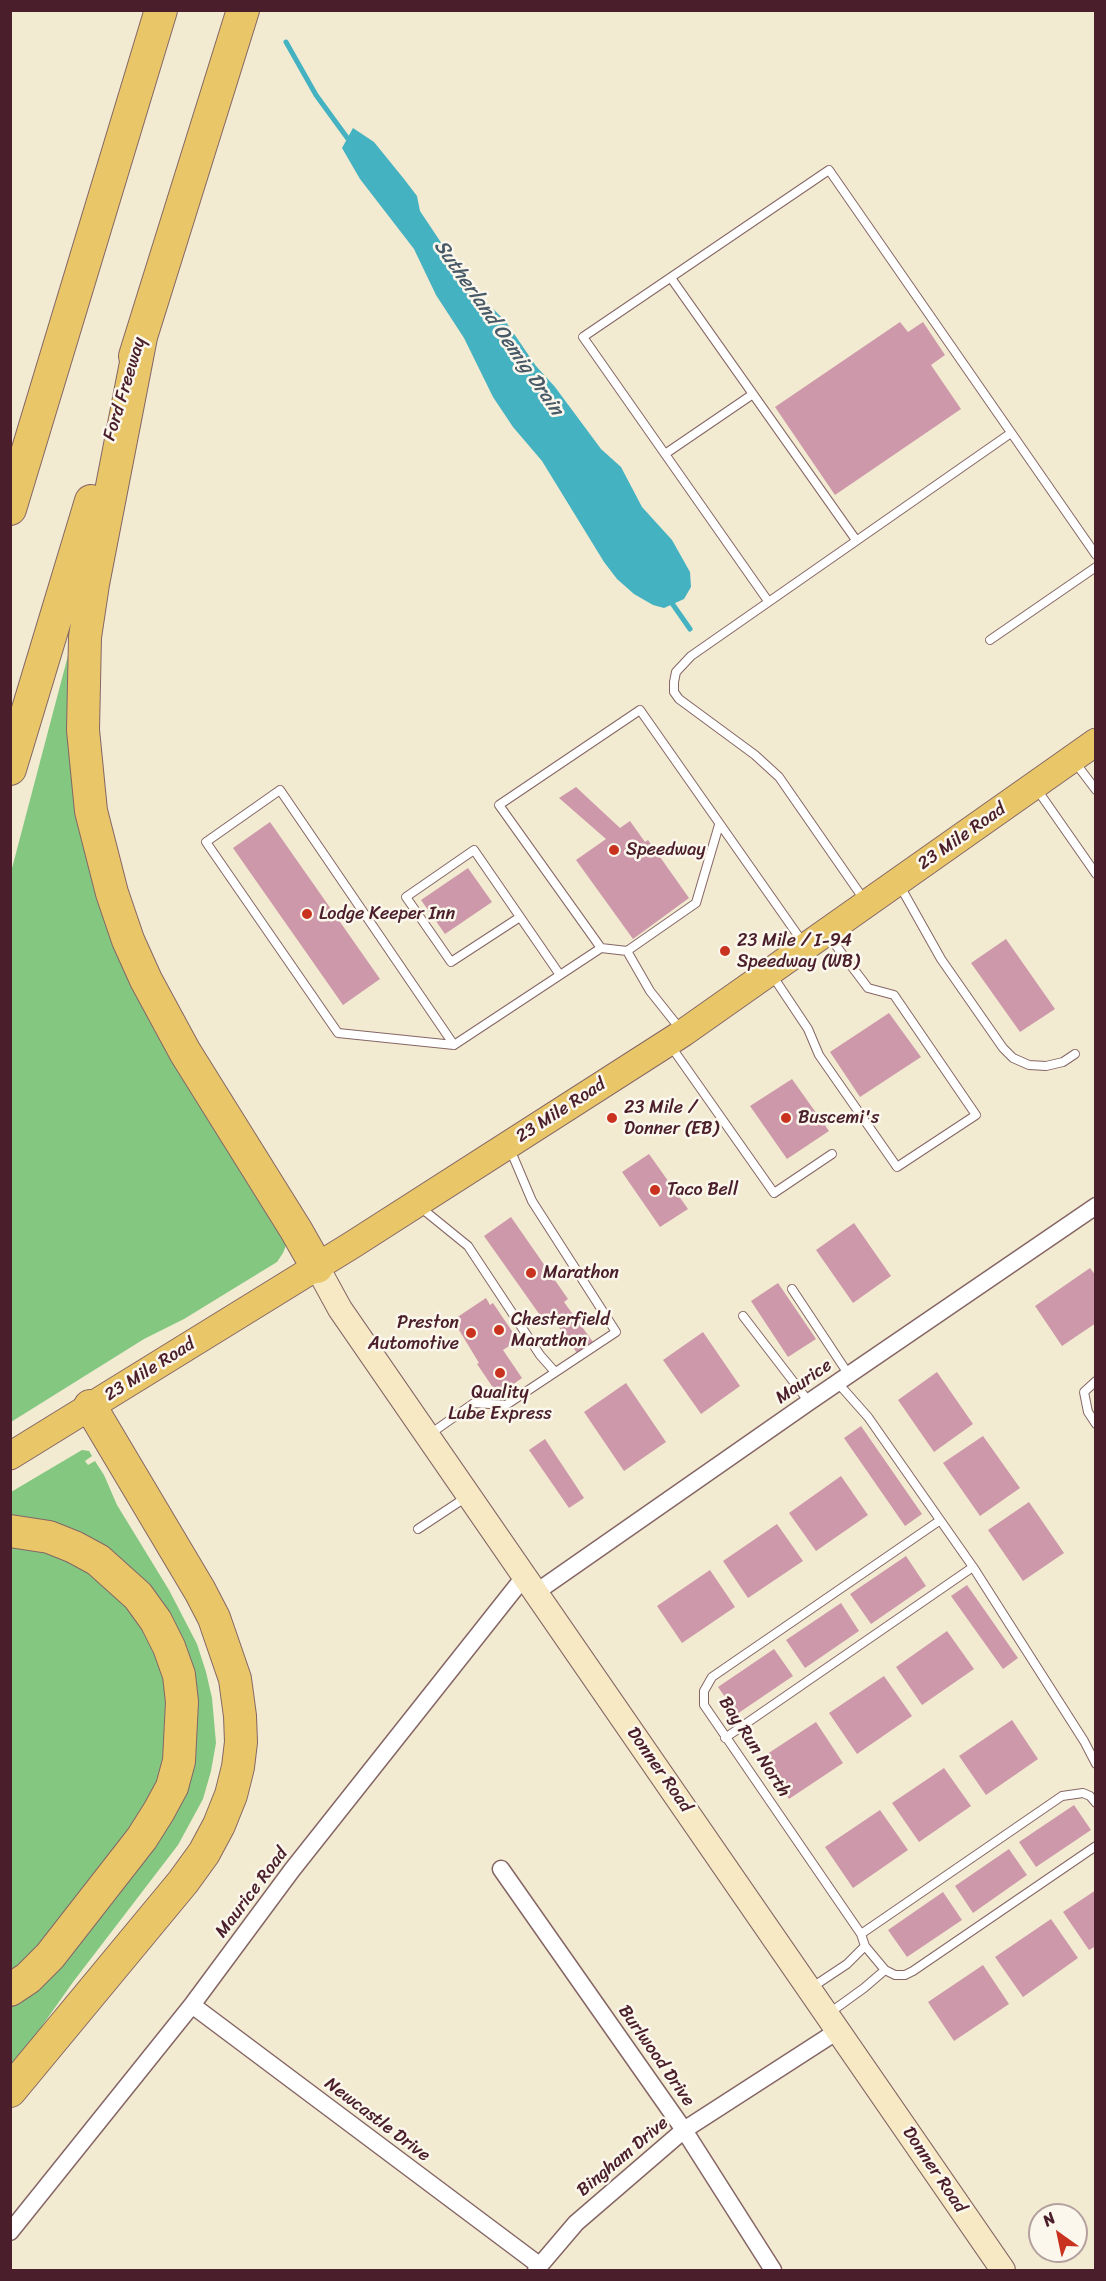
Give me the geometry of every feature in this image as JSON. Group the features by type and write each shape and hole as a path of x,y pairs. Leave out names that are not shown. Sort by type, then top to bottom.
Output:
{"highway":[{"path":"10,509 161,10"},
{"name":"Ford Freeway","path":"10,769 243,10"},
{"path":"141,337 93,584 85,637 83,730 91,811 111,893 146,980 180,1042 317,1267"},
{"path":"10,456 61,342"},
{"path":"10,2091 183,1882 204,1852 219,1825 231,1795 241,1742 235,1679 214,1618 90,1406"},
{"path":"10,1531 49,1537 74,1547 98,1560 118,1576 138,1596 156,1621 169,1647 178,1676 182,1702 179,1761 172,1787 159,1811 142,1838 50,1956 28,1978 10,1990"}],"main road":[{"name":"23 Mile Road","path":"10,1456 417,1204 675,1037 898,883 1095,742"}],"street":[{"name":"Maurice","path":"530,1585 808,1402 1095,1206"},
{"name":"Donner Road","path":"317,1267 340,1309 1003,2271"},
{"name":"Maurice Road","path":"10,2232 192,2006 292,1870 530,1585"},
{"name":"Burlwood Drive","path":"501,1869 684,2130 773,2271"},
{"name":"Newcastle Drive","path":"192,2006 538,2268"},
{"name":"Bingham Drive","path":"538,2268 576,2223 684,2130 833,2022"}],"lane":[{"path":"768,601 583,337 829,170 1095,555"},
{"path":"670,278 856,540"},
{"path":"665,454 753,394"},
{"path":"867,904 779,777 755,755 679,699 674,692 676,672 682,663 768,601 1011,433"},
{"path":"990,640 1095,567"},
{"path":"601,948 499,805 640,711 719,825 816,940 868,988 894,995 976,1115 897,1167 819,1055 808,1029 770,972"},
{"path":"1072,758 1095,790"},
{"path":"1034,786 1095,874"},
{"path":"454,1045 280,790 206,842 338,1033 454,1045 601,948 627,951 696,903 719,825"},
{"path":"520,917 451,963 406,897 474,850 560,975"},
{"path":"898,883 941,959 1003,1048 1013,1058 1029,1065 1046,1066 1063,1062 1075,1054"},
{"path":"627,951 675,1037 774,1193 832,1154"},
{"path":"427,1436 474,1403 506,1405 616,1332 532,1201 509,1145"},
{"path":"417,1204 468,1246 540,1355 555,1372"},
{"path":"792,1289 868,1418 973,1567 1084,1741 1095,1764"},
{"path":"743,1316 808,1402"},
{"path":"1095,1381 1084,1392 1088,1412 1095,1424"},
{"path":"418,1529 469,1496"},
{"name":"Bay Run North","path":"885,1970 865,1946 861,1934 725,1738 704,1705 704,1691 712,1677 939,1521"},
{"path":"725,1738 973,1567"},
{"path":"861,1934 1062,1796 1083,1793 1093,1799 1095,1786"},
{"path":"833,2022 864,1988 885,1970 895,1975 905,1975 913,1971 1095,1846"},
{"path":"810,1988 847,1964 865,1946"}],"green space":[{"path":"70,648 89,856 287,1243 277,1262 184,1319 144,1339 11,1422 11,872"},
{"path":"82,1450 89,1451 92,1456 85,1461 88,1465 95,1461 104,1475 117,1505 169,1590 197,1644 212,1698 216,1743 203,1799 178,1845 73,1982 11,2070 10,2001 178,1790 166,1622 11,1521 11,1492"},
{"path":"11,1545 44,1550 88,1570 136,1614 159,1656 169,1704 168,1754 151,1800 45,1944 11,1975"}],"water":[{"path":"353,128 374,142 404,179 417,196 420,211 468,283 506,322 536,366 555,387 601,449 621,467 642,507 672,540 690,572 691,587 684,599 664,608 653,605 634,594 617,579 604,562 542,461 513,427 493,397 464,338 436,295 414,249 360,179 342,148"}],"building":[{"path":"900,322 908,332 923,322 945,355 931,365 961,409 835,495 775,407"},
{"path":"576,787 620,828 630,821 645,842 648,840 689,898 633,939 576,860 606,839 559,798"},
{"name":"Lodge Keeper Inn","path":"270,822 380,979 343,1005 233,848"},
{"path":"468,868 492,902 445,934 421,900"},
{"path":"1006,939 1055,1009 1020,1032 971,963"},
{"path":"889,1013 921,1057 860,1097 830,1052"},
{"path":"792,1079 829,1131 787,1159 750,1106"},
{"name":"Taco Bell","path":"649,1154 688,1209 660,1227 622,1172"},
{"path":"511,1217 568,1299 564,1302 593,1342 577,1353 549,1313 542,1318 484,1236"},
{"path":"854,1223 891,1276 853,1303 816,1250"},
{"path":"1090,1268 1096,1276 1096,1323 1062,1346 1035,1306"},
{"path":"778,1283 816,1339 788,1357 751,1301"},
{"path":"486,1298 490,1305 493,1303 518,1340 503,1350 522,1378 498,1395 477,1364 479,1363 453,1320"},
{"path":"703,1332 740,1386 701,1414 663,1360"},
{"path":"937,1372 973,1424 934,1452 898,1400"},
{"path":"626,1383 666,1442 624,1471 584,1412"},
{"path":"861,1426 922,1514 905,1526 844,1438"},
{"path":"983,1436 1020,1488 980,1516 943,1463"},
{"path":"545,1439 584,1498 569,1508 529,1450"},
{"path":"841,1476 868,1515 816,1551 789,1513"},
{"path":"1029,1502 1064,1553 1023,1581 988,1530"},
{"path":"777,1524 803,1561 748,1598 723,1561"},
{"path":"906,1556 926,1586 871,1624 850,1594"},
{"path":"710,1570 735,1607 682,1643 657,1606"},
{"path":"967,1585 1018,1658 1003,1669 951,1596"},
{"path":"841,1603 859,1631 805,1668 786,1640"},
{"path":"947,1631 974,1669 922,1705 896,1667"},
{"path":"774,1649 793,1676 737,1714 718,1687"},
{"path":"884,1676 912,1716 857,1754 829,1713"},
{"path":"1012,1720 1038,1759 986,1795 959,1756"},
{"path":"816,1722 843,1763 789,1799 761,1758"},
{"path":"944,1768 971,1806 919,1842 892,1803"},
{"path":"1074,1805 1091,1830 1036,1867 1019,1842"},
{"path":"880,1810 908,1850 853,1888 825,1847"},
{"path":"1009,1849 1027,1875 973,1913 955,1886"},
{"path":"1096,1890 1096,1946 1089,1950 1063,1912"},
{"path":"943,1892 962,1920 907,1957 888,1930"},
{"path":"1051,1919 1078,1958 1023,1997 995,1957"},
{"path":"983,1965 1009,2004 954,2041 928,2002"}],"waterway":[{"name":"Sutherland Oemig Drain","path":"286,42 316,95 351,143"},
{"name":"Sutherland Oemig Drain","path":"669,599 690,629"}],"place":[{"name":"Speedway","path":"614,850"},
{"name":"Lodge Keeper Inn","path":"307,914"},
{"name":"23 Mile / I-94 Speedway (WB)","path":"725,951"},
{"name":"23 Mile / Donner (EB)","path":"612,1118"},
{"name":"Buscemi's","path":"786,1118"},
{"name":"Taco Bell","path":"655,1190"},
{"name":"Marathon","path":"531,1273"},
{"name":"Chesterfield Marathon","path":"499,1330"},
{"name":"Preston Automotive","path":"471,1333"},
{"name":"Quality Lube Express","path":"500,1373"}]}
